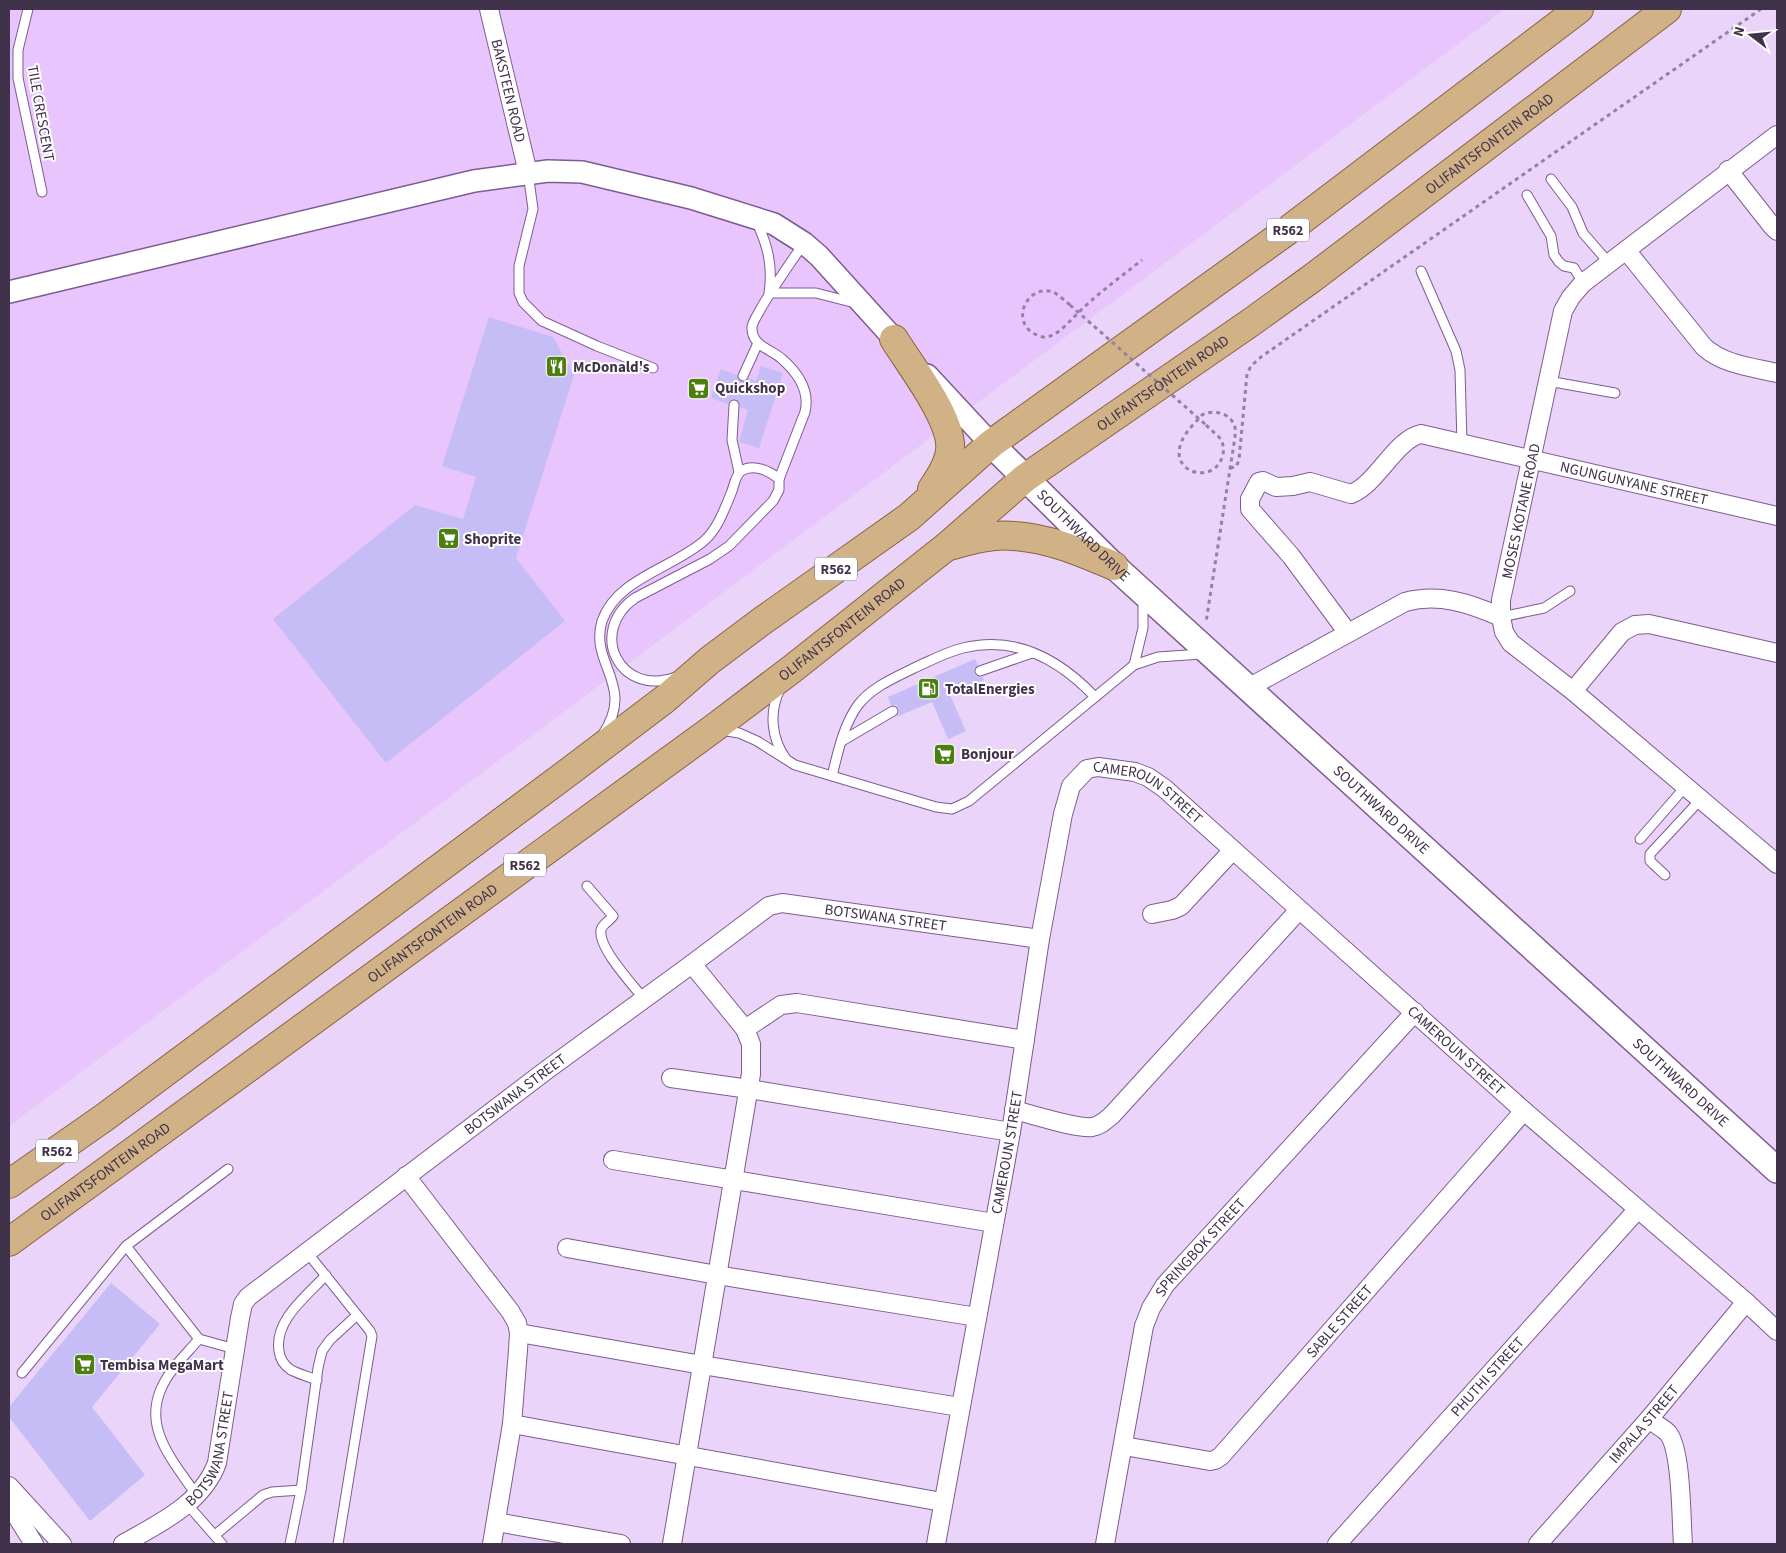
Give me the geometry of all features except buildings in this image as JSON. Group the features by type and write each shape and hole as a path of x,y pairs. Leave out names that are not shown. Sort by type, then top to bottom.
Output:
{"main road":[{"name":"R562","path":"9,1184 105,1117 570,771 665,699 710,660 909,517 991,444 1287,231 1579,9"},
{"name":"OLIFANTSFONTEIN ROAD","path":"9,1242 714,728 946,547 1025,478 1311,279 1667,9"},
{"path":"894,339 944,420 950,436 947,464 928,495 909,517"},
{"name":"SOUTHWARD DRIVE","path":"991,444 1114,566 1206,651 1777,1170"},
{"path":"946,547 978,538 1014,536 1053,543 1114,566"}],"street":[{"name":"BAKSTEEN ROAD","path":"489,9 528,173"},
{"name":"MOSES KOTANE ROAD","path":"1777,134 1583,283 1571,297 1563,311 1502,600 1501,617 1504,632 1511,644 1573,691 1777,864"},
{"path":"9,292 474,181 528,173 568,170 596,174 753,216 787,230 819,256 991,444"},
{"path":"1728,170 1777,231"},
{"path":"1626,250 1704,348 1714,357 1777,373"},
{"name":"NGUNGUNYANE STREET","path":"1348,633 1291,556 1250,509 1249,502 1259,482 1263,481 1276,487 1310,482 1351,494 1358,490 1394,454 1418,434 1428,434 1462,444 1777,516"},
{"path":"1248,688 1405,602 1425,598 1448,599 1478,607 1501,617"},
{"path":"1573,691 1622,632 1635,624 1649,624 1777,653"},
{"name":"CAMEROUN STREET","path":"936,1544 942,1502 1011,1132 1040,939 1064,814 1071,786 1087,769 1098,767 1135,772 1148,777 1164,788 1524,1111 1746,1302 1777,1331"},
{"path":"1152,914 1181,906 1233,850"},
{"name":"BOTSWANA STREET","path":"122,1544 160,1523 192,1500 212,1476 217,1463 242,1309 246,1300 306,1252 548,1069 769,906 778,903 1040,939"},
{"path":"1014,1110 1080,1127 1092,1127 1101,1124 1112,1116 1299,910"},
{"path":"672,1544 749,1089 752,1058 751,1044 745,1029 692,964"},
{"path":"745,1029 781,1005 797,1003 1025,1040"},
{"name":"SPRINGBOK STREET","path":"1105,1544 1147,1317 1166,1285 1415,1012"},
{"path":"671,1078 1011,1132"},
{"name":"SABLE STREET","path":"1124,1446 1210,1462 1221,1456 1524,1111"},
{"path":"613,1160 994,1223"},
{"path":"406,1176 510,1311 517,1324 519,1333 512,1424 492,1544"},
{"name":"PHUTHI STREET","path":"1337,1544 1638,1209"},
{"path":"567,1248 977,1317"},
{"name":"IMPALA STREET","path":"1538,1544 1649,1419 1746,1302"},
{"path":"519,1333 702,1365 960,1406"},
{"path":"1649,1419 1668,1433 1678,1462 1683,1544"},
{"path":"512,1424 942,1502"},
{"path":"9,1486 62,1544"},
{"path":"9,1504 34,1544"},
{"path":"496,1522 622,1544"},
{"name":"BOTSWANA STREET","path":"142,1544 160,1523"}],"lane":[{"name":"TILE CRESCENT","path":"28,9 18,50 18,78 42,192"},
{"path":"528,173 533,209 519,266 519,293 523,302 542,321 597,346 653,368"},
{"path":"1551,179 1572,207 1583,233 1609,263"},
{"path":"1527,195 1551,236 1554,255 1558,262 1564,266 1574,268 1583,283"},
{"path":"753,216 763,235 771,265 769,293"},
{"path":"710,660 667,680 657,682 632,675 620,666 613,653 612,632 624,607 635,598 710,559 729,546 772,501 779,490 779,479 805,412 807,404 806,392 801,379 782,358 758,343 753,335 753,323 769,293 804,243"},
{"path":"1421,271 1456,351 1460,370 1462,444"},
{"path":"769,293 816,293 866,308"},
{"path":"742,376 758,343"},
{"path":"1548,381 1615,393"},
{"path":"570,771 603,734 612,720 614,712 614,685 600,646 601,628 606,613 616,598 626,589 699,546 713,533 725,509 739,472 732,440 734,405"},
{"path":"739,472 746,468 757,468 779,479"},
{"path":"1501,617 1544,608 1570,590"},
{"path":"1134,664 1143,628 1143,592"},
{"path":"832,776 845,730 858,705 868,695 893,678 963,648 999,646 1033,652 1071,673 1095,697"},
{"path":"714,728 748,736 766,746 789,763 936,807 952,809 969,802 1134,664 1158,657 1206,651"},
{"path":"980,671 1033,652"},
{"path":"789,763 774,732 773,717 778,695 792,669"},
{"path":"842,741 893,710"},
{"path":"1640,840 1686,786"},
{"path":"1665,875 1650,861 1650,854 1701,799"},
{"path":"588,886 613,916 602,927 600,932 604,945 644,999"},
{"path":"22,1373 126,1246 228,1169"},
{"path":"126,1246 199,1339 235,1349"},
{"path":"306,1252 326,1275 372,1336 338,1544"},
{"path":"317,1380 290,1369 283,1362 279,1354 278,1343 280,1331 286,1319 326,1275"},
{"path":"290,1544 301,1490 322,1351 330,1340 356,1316"},
{"path":"199,1339 165,1380 155,1410 156,1425 163,1446 192,1500 222,1544"},
{"path":"215,1535 263,1496 272,1492 301,1490"}],"path":[{"path":"1230,468 1236,467 1239,460 1247,374 1251,366 1261,357 1761,9"},
{"path":"1142,260 1093,298 1065,326 1053,335 1047,337 1035,334 1029,330 1025,324 1022,310 1028,298 1034,294 1049,291 1055,293 1070,305 1206,425 1218,436 1223,446 1221,459 1212,470 1194,472 1183,464 1179,452 1184,437 1202,415 1218,412 1230,418 1234,424 1235,437 1206,651"}],"shaded area":[{"path":"9,9 1505,9 9,1126"}],"place":[{"name":"McDonald's","path":"557,367"},
{"name":"Quickshop","path":"699,388"},
{"name":"Shoprite","path":"448,539"},
{"name":"TotalEnergies","path":"929,689"},
{"name":"Bonjour","path":"945,754"},
{"name":"Tembisa MegaMart","path":"84,1365"}]}
